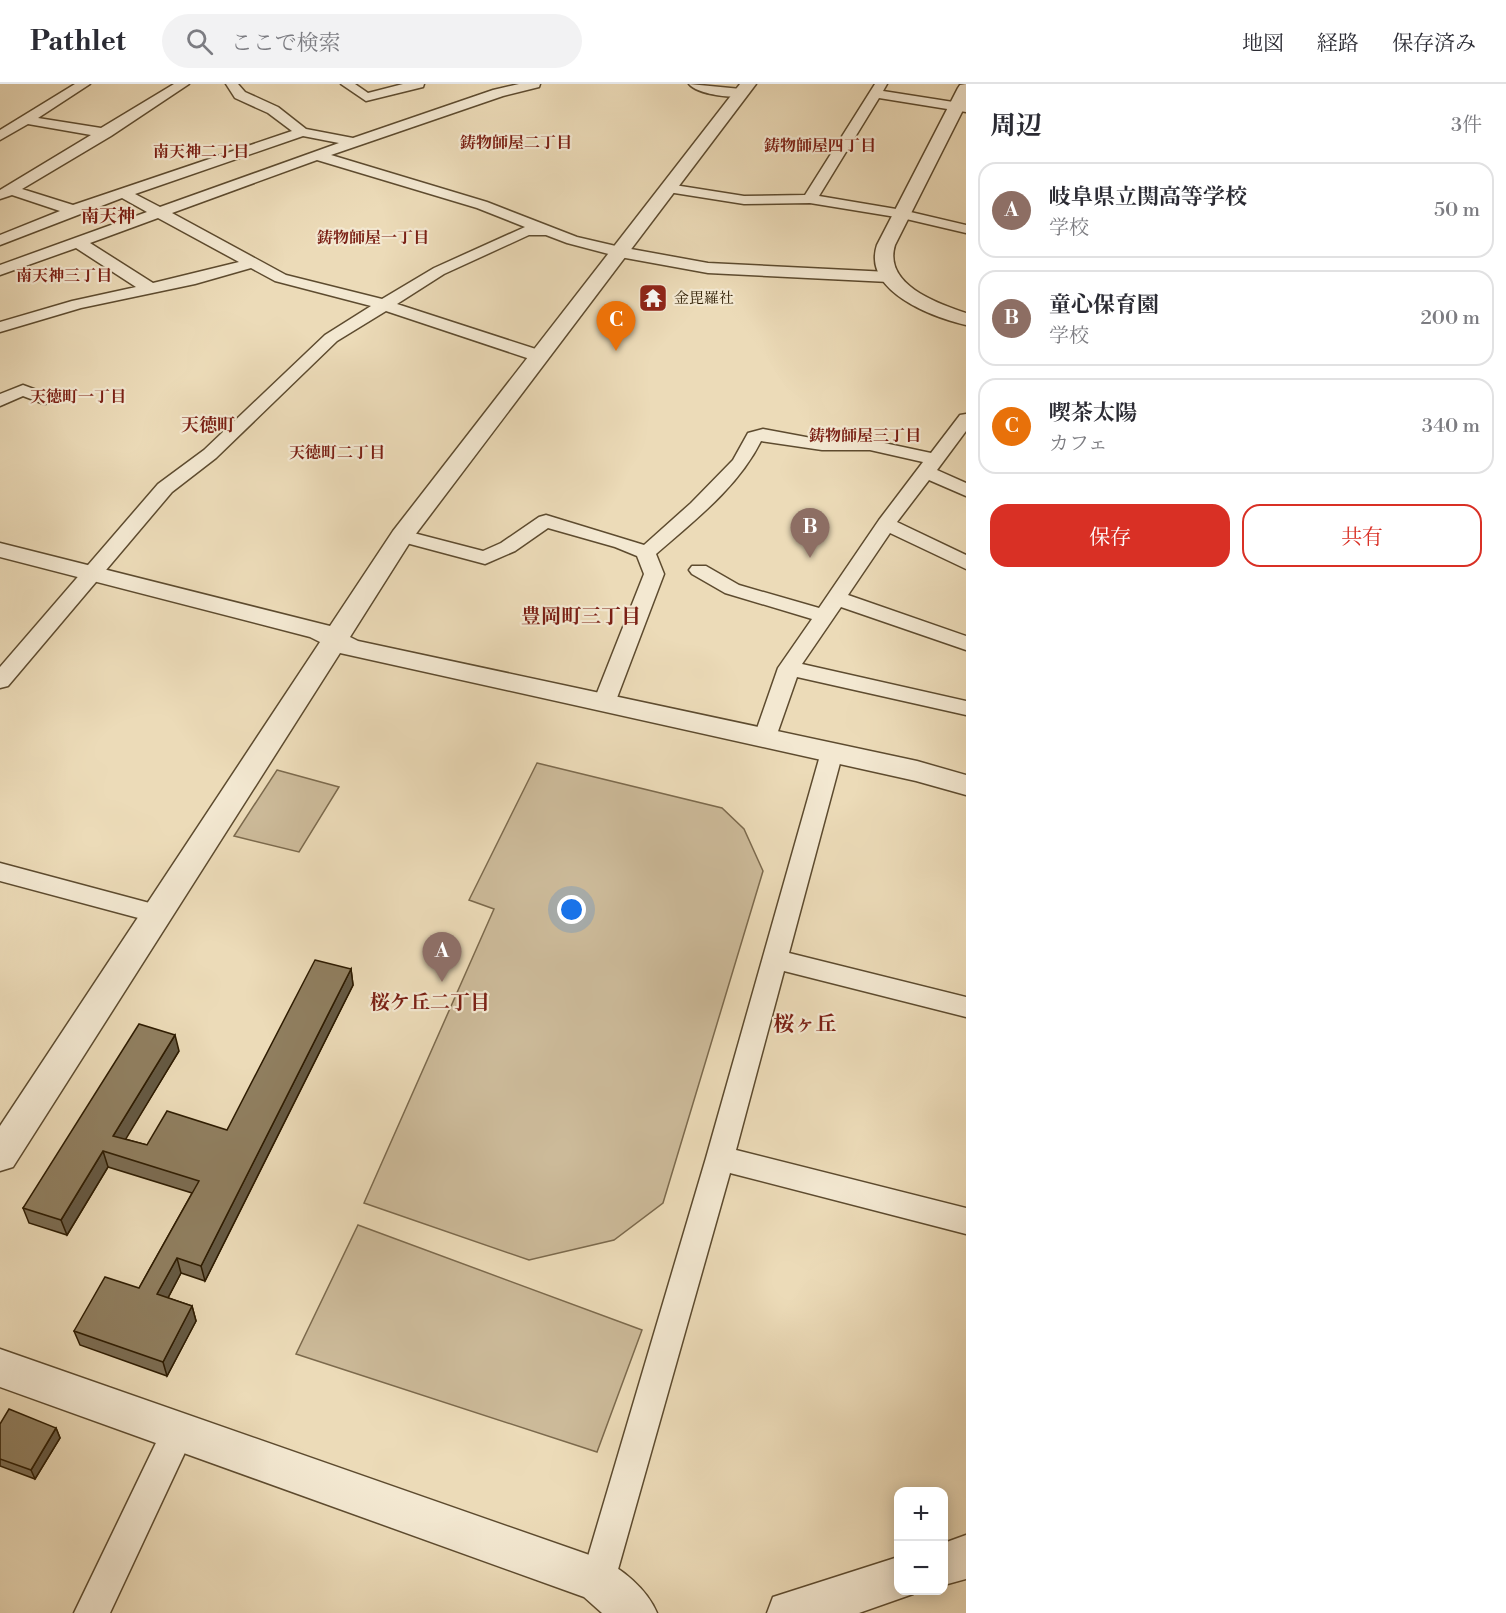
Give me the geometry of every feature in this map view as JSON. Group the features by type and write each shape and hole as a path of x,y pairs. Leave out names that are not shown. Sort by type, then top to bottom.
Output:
{"street":[{"path":"0,136 84,84"},
{"path":"5,193 106,134 183,84"},
{"path":"232,84 240,95 273,110 302,132 355,142"},
{"path":"347,84 366,97 418,84"},
{"path":"0,270 355,142 498,93 534,84"},
{"path":"695,84 703,89 745,89"},
{"path":"966,88 961,107 886,245 882,261 889,276 900,288 925,303 966,319"},
{"path":"0,1156 402,536 745,89"},
{"path":"810,199 878,89 961,107"},
{"path":"27,120 106,134"},
{"path":"0,240 36,227 72,210 125,194 302,132"},
{"path":"318,156 482,205 544,231 620,252 743,272 889,276"},
{"path":"668,188 744,200 810,199 902,214 966,230"},
{"path":"5,193 72,210"},
{"path":"125,194 281,278 363,298 539,356"},
{"path":"0,681 165,488 210,454 331,338 439,271 527,231 544,231"},
{"path":"78,242 149,288"},
{"path":"0,327 78,303 195,279 252,263"},
{"path":"0,401 22,390 44,399"},
{"path":"765,737 789,668 886,524 966,419"},
{"path":"646,552 698,507 741,462 754,437 763,434 822,444 891,448 931,466 966,490"},
{"path":"402,536 485,558 508,547 546,521 573,532 628,543 646,552 654,574 604,703"},
{"path":"886,524 966,562"},
{"path":"0,550 319,631 350,648 765,737 916,771 966,785"},
{"path":"699,570 732,589 824,616"},
{"path":"836,598 966,643"},
{"path":"789,668 966,708"},
{"path":"598,1580 720,1158 832,752"},
{"path":"0,872 157,914"},
{"path":"776,959 966,1007"},
{"path":"720,1158 966,1221"},
{"path":"0,1368 598,1580 635,1613"},
{"path":"92,1613 178,1431"},
{"path":"948,1563 966,1557"},
{"path":"814,1610 894,1580"}],"shaded area":[{"path":"537,763 722,808 744,829 763,871 663,1203 614,1240 529,1260 364,1203 494,909 469,900"},
{"path":"277,770 339,787 299,852 234,836"},
{"path":"358,1225 642,1330 597,1452 296,1354"}],"building":[{"path":"315,960 351,969 201,1266 177,1258 157,1294 192,1306 163,1362 74,1331 105,1277 139,1288 199,1181 103,1151 61,1220 23,1208 139,1024 175,1035 113,1136 147,1145 167,1111 227,1130"},
{"path":"9,1409 56,1428 31,1470 0,1459 0,1424"}],"place":[{"name":"金毘羅社","path":"653,298"},
{"name":"喫茶太陽","path":"616,351"},
{"name":"童心保育園","path":"810,558"},
{"name":"岐阜県立関高等学校","path":"442,982"}],"district":[{"name":"鋳物師屋二丁目","path":"516,143"},
{"name":"鋳物師屋四丁目","path":"820,146"},
{"name":"南天神二丁目","path":"201,152"},
{"name":"南天神","path":"108,216"},
{"name":"鋳物師屋一丁目","path":"373,238"},
{"name":"南天神三丁目","path":"64,276"},
{"name":"天徳町一丁目","path":"78,397"},
{"name":"天徳町","path":"208,425"},
{"name":"鋳物師屋三丁目","path":"865,436"},
{"name":"天徳町二丁目","path":"337,453"},
{"name":"豊岡町三丁目","path":"581,617"},
{"name":"桜ケ丘二丁目","path":"430,1003"},
{"name":"桜ヶ丘","path":"805,1025"}]}
